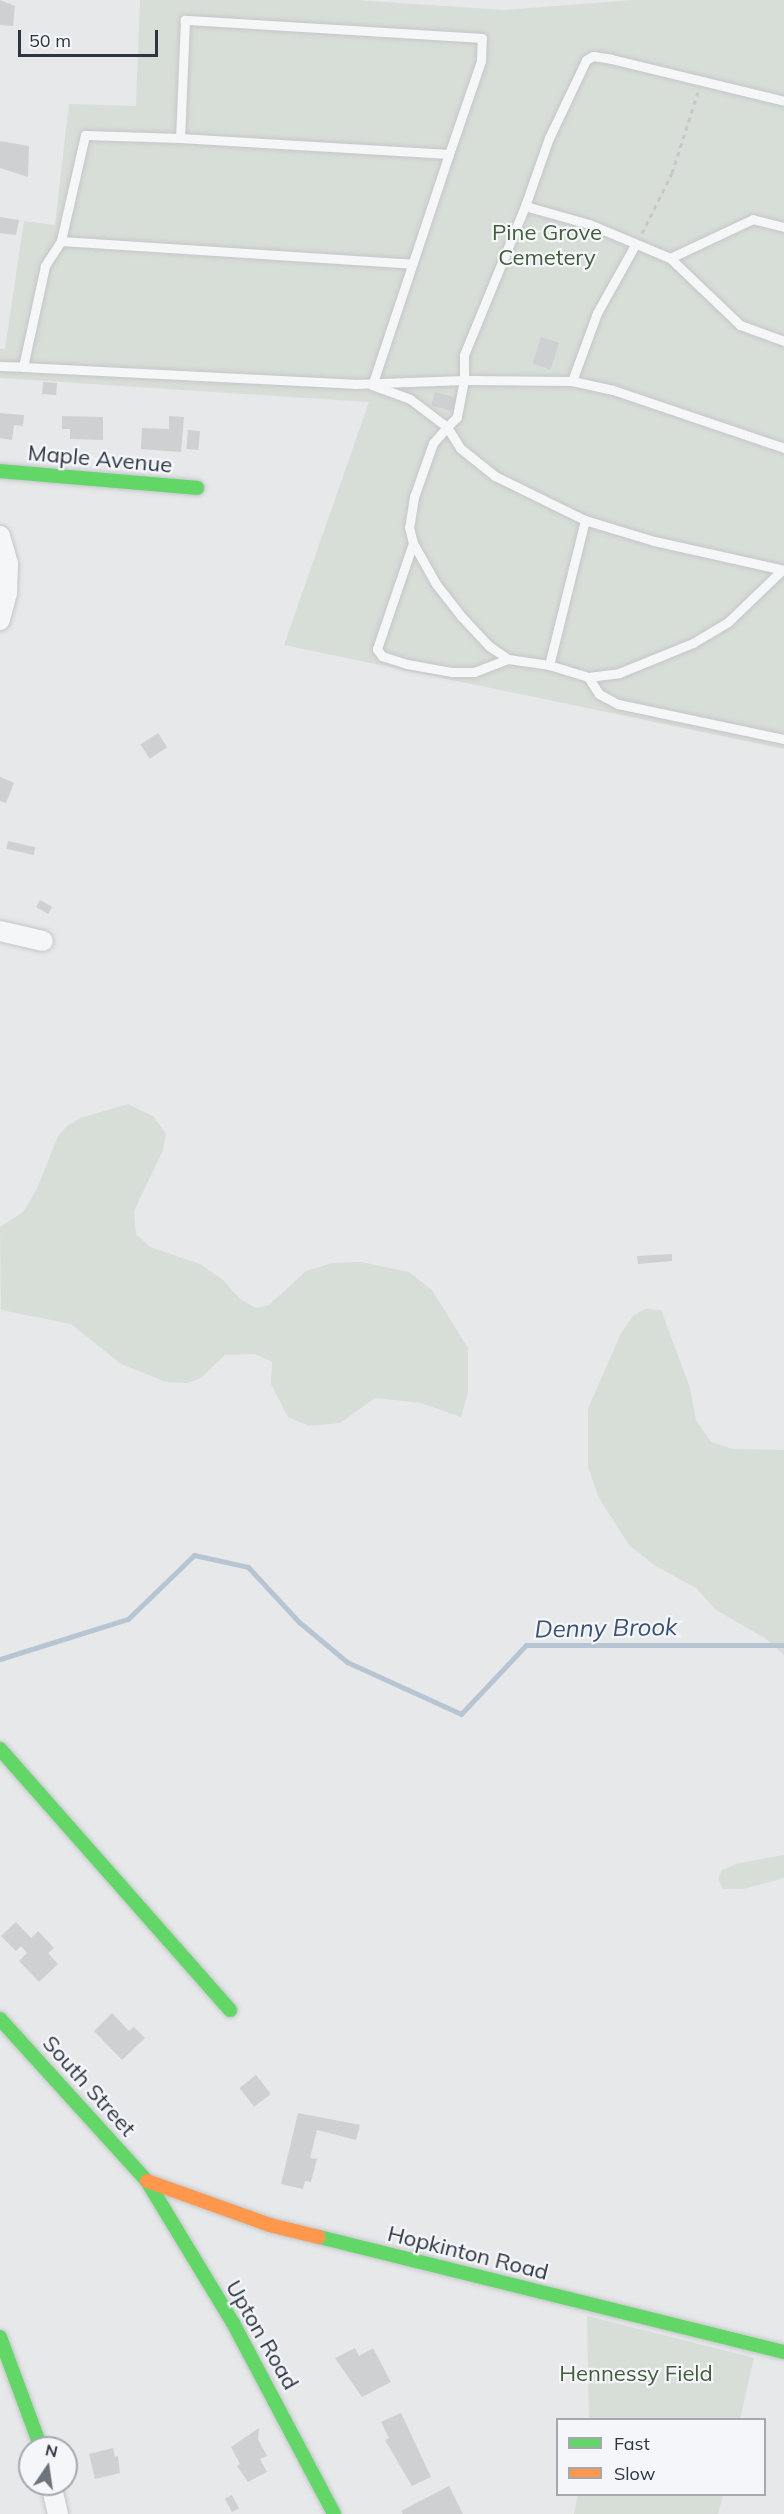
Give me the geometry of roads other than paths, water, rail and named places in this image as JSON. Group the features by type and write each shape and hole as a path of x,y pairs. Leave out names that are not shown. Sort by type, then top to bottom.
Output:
{"main road":[{"name":"Maple Avenue","path":"0,471 197,488"},
{"path":"0,1749 230,2010"},
{"name":"South Street","path":"0,2019 147,2181"},
{"name":"Hopkinton Road","path":"147,2181 270,2225 784,2352"},
{"name":"Upton Road","path":"147,2181 163,2213 233,2323 334,2514"},
{"path":"0,2337 37,2436"}],"street":[{"path":"0,536 8,564 7,593 0,620"},
{"path":"0,931 43,941"},
{"path":"54,2496 58,2514"}],"lane":[{"path":"180,138 185,20 476,36 484,43 481,61 372,385"},
{"path":"783,570 728,621 693,644 620,673 588,677 549,665 508,659 489,646 436,584 413,543 409,527 414,496 433,443 458,417 464,380 464,355 525,206 549,138 586,60 593,56 611,59 784,101"},
{"path":"23,367 45,266 61,241 85,135 180,138 449,154"},
{"path":"525,206 589,224 670,258 740,325 784,341"},
{"path":"670,258 753,219 784,227"},
{"path":"61,241 412,264"},
{"path":"572,381 597,313 635,245"},
{"path":"0,366 372,385 464,380 572,381 613,390 784,448"},
{"path":"372,385 410,399 447,427 460,448 495,476 585,520 654,541 783,570"},
{"path":"549,665 585,520"},
{"path":"413,543 378,653 407,664 452,672 474,672 508,659"},
{"path":"588,677 599,694 618,704 784,739"}],"waterway":[{"name":"Denny Brook","path":"0,1659 128,1619 194,1555 248,1567 299,1622 347,1662 461,1714 526,1645 784,1645"}],"park label":[{"name":"Pine Grove Cemetery","path":"547,244"},
{"name":"Hennessy Field","path":"636,2374"}]}
